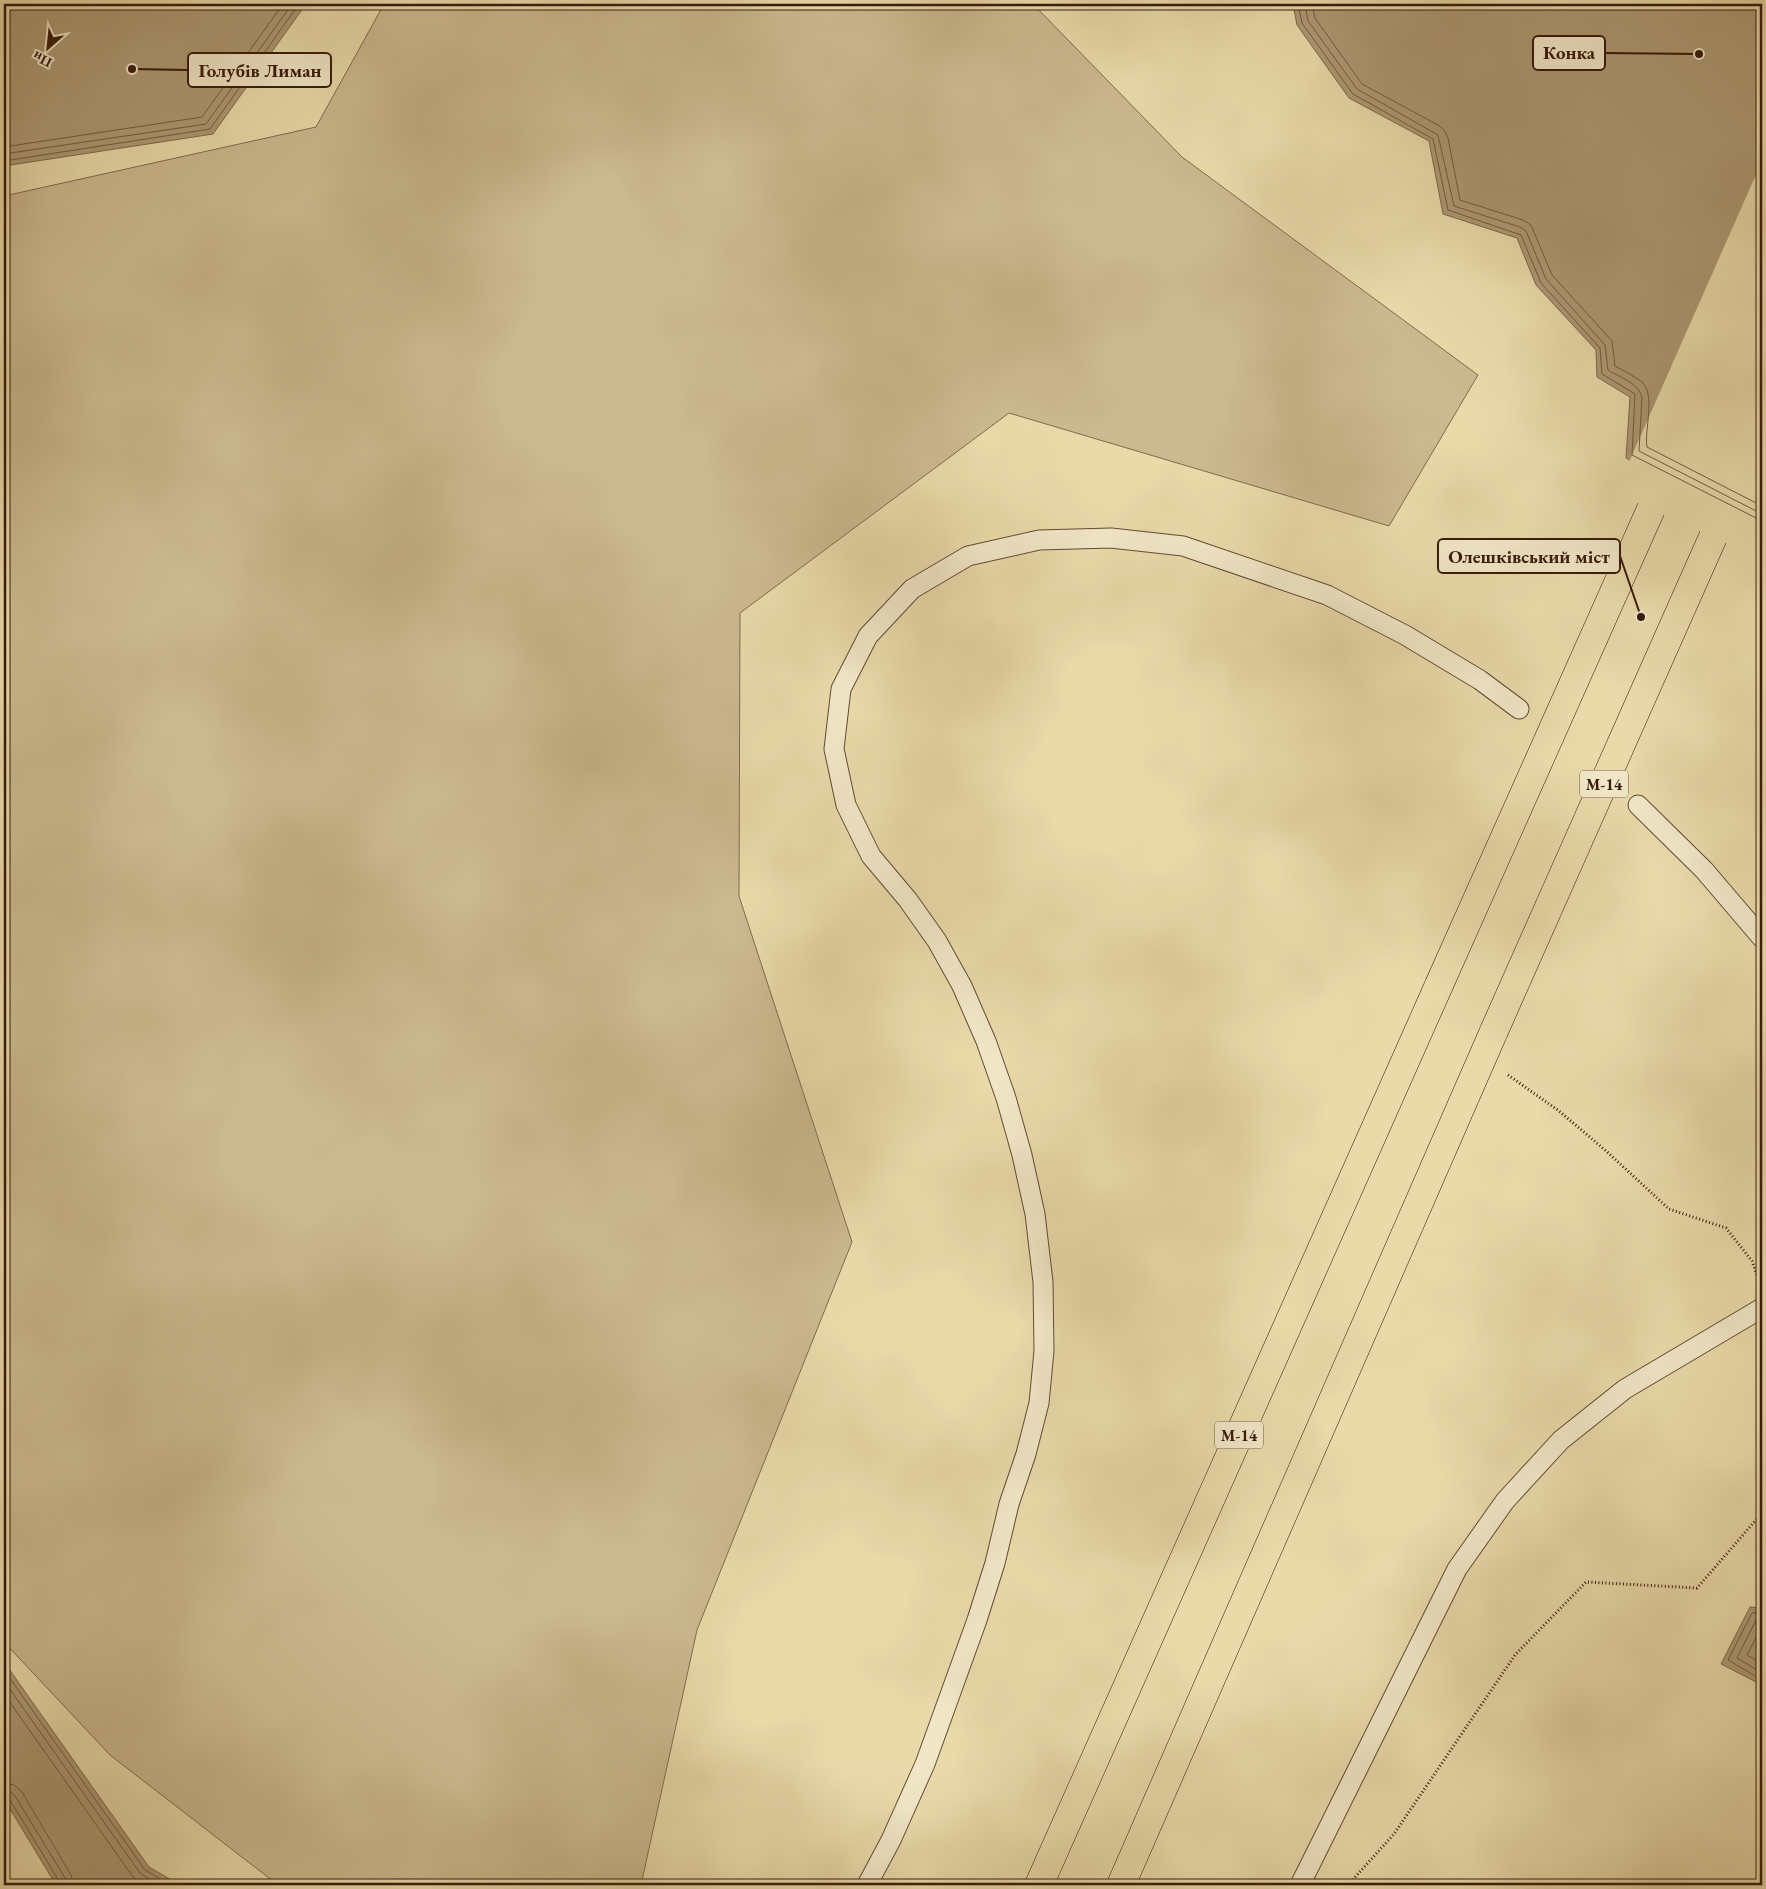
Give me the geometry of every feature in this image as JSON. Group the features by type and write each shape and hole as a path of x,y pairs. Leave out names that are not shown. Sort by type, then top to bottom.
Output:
{"highway":[{"name":"М-14","path":"1039,1885 1651,508"},
{"name":"М-14","path":"1121,1885 1483,1056 1714,537"}],"lane":[{"path":"867,1885 891,1840 925,1764 977,1620 995,1563 1009,1504 1039,1403 1044,1351 1043,1282 1035,1214 1011,1114 986,1041 962,986 937,941 908,900 871,856 846,805 834,749 841,689 868,636 912,589 968,556 1039,540 1111,538 1183,546 1327,595 1405,635 1480,680 1519,709"},
{"path":"1638,806 1704,870 1762,938"},
{"path":"1300,1885 1457,1569 1505,1501 1561,1440 1625,1389 1762,1308"}],"path":[{"path":"1483,1056 1559,1111 1669,1209 1726,1228 1752,1261 1760,1284"},
{"path":"1348,1885 1394,1834 1515,1655 1586,1582 1697,1588 1762,1513"}],"shaded area":[{"path":"384,4 1033,4 1182,157 1478,375 1389,526 1009,413 740,613 739,896 852,1242 697,1630 641,1885 278,1885 110,1755 4,1642 4,196 316,127"}],"water":[{"path":"4,4 306,4 213,134 4,166"},
{"path":"1293,4 1762,4 1762,527 1626,458 1630,397 1597,377 1596,350 1536,285 1517,238 1443,214 1429,141 1349,98 1297,25"},
{"path":"1750,1607 1762,1608 1762,1685 1721,1664"},
{"path":"4,1662 149,1867 180,1885 56,1885 4,1799"}],"pier":[{"path":"1762,161 1762,525 1761,529 1629,462"}],"place":[{"name":"Конка","path":"1699,54"},
{"name":"Голубів Лиман","path":"132,69"},
{"name":"Олешківський міст","path":"1641,617"}]}
